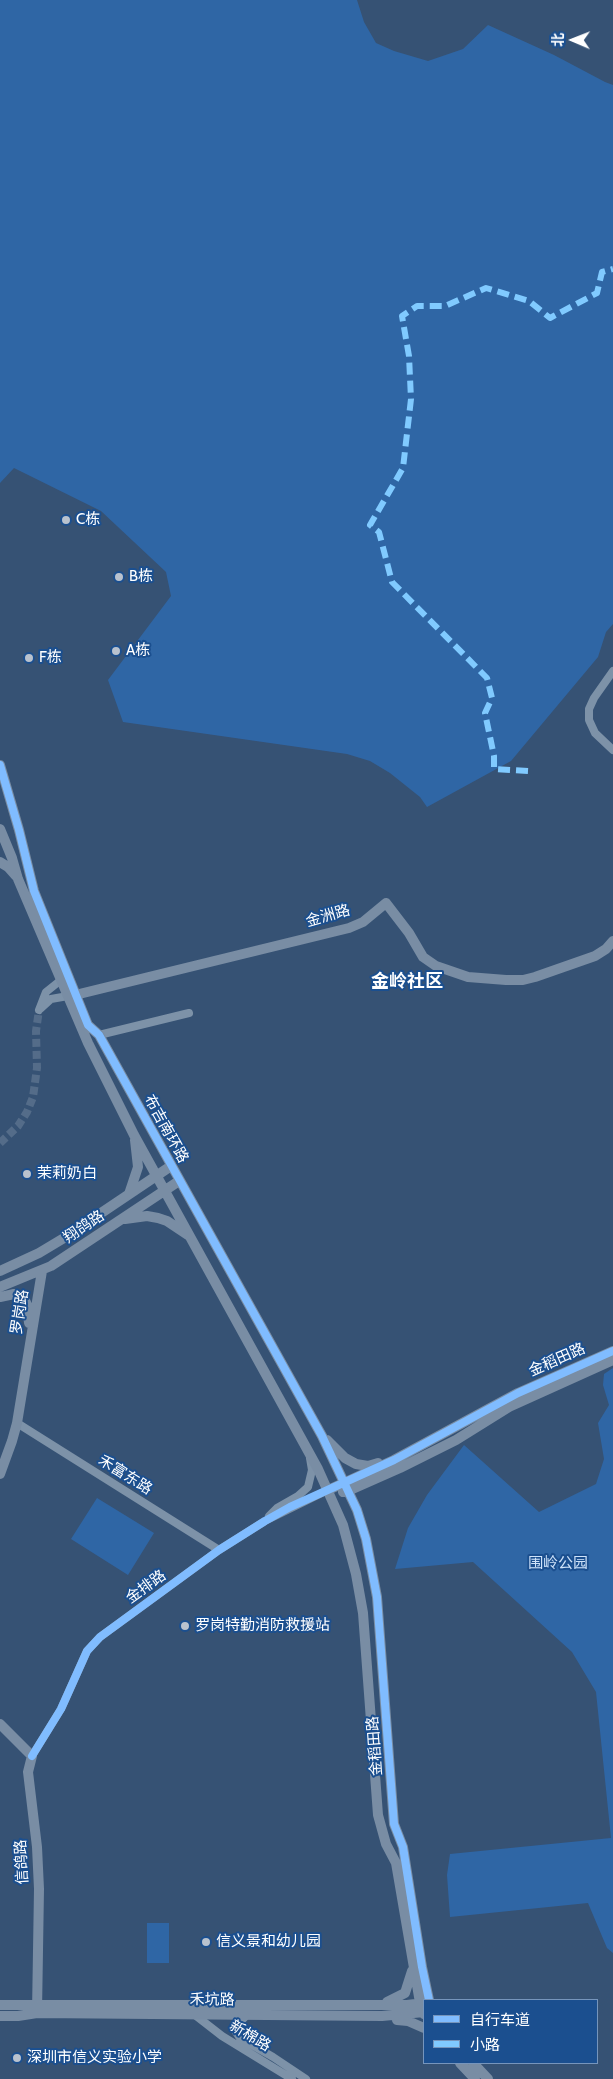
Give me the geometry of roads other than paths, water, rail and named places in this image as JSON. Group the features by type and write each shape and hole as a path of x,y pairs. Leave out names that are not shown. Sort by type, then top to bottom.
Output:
{"street":[{"path":"613,671 588,709 589,720 595,733 613,750"},
{"name":"布吉南环路","path":"0,765 34,891 88,1043 134,1135 309,1454 326,1491 337,1509 360,1591"},
{"name":"布吉南环路","path":"0,829 18,879 61,980 88,1025 99,1035 322,1436 347,1487"},
{"path":"0,862 8,867 18,879"},
{"name":"金洲路","path":"72,996 349,928 362,922 386,903 410,934 423,958 448,971 477,978 523,980 535,977 594,956 606,949 613,941"},
{"path":"61,980 46,992 39,1010 51,999 72,996"},
{"path":"99,1035 189,1013"},
{"path":"129,1195 134,1185 138,1167 134,1135"},
{"name":"翔鸽路","path":"0,1271 40,1253 171,1166"},
{"name":"翔鸽路","path":"0,1287 42,1271 179,1181"},
{"path":"122,1219 136,1217 158,1218 167,1221 191,1237"},
{"name":"罗岗路","path":"0,1474 8,1456 17,1423 42,1271"},
{"path":"0,1298 14,1294 24,1298 27,1305 31,1338"},
{"name":"金稻田路","path":"347,1487 506,1399 613,1350"},
{"name":"金稻田路","path":"326,1491 347,1487 456,1440 509,1407 613,1360"},
{"name":"禾富东路","path":"17,1423 219,1550"},
{"path":"322,1436 346,1458 356,1464 368,1466 394,1460"},
{"path":"265,1521 277,1508 298,1496 308,1487 312,1470 309,1454"},
{"name":"金稻田路","path":"347,1487 366,1539 377,1597 394,1824 403,1846 422,1967 424,1999"},
{"name":"金排路","path":"32,1756 61,1708 88,1651 100,1637 219,1550 265,1521 326,1491"},
{"name":"金稻田路","path":"360,1591 378,1815 386,1844 396,1863 413,1964 423,2003"},
{"path":"0,1724 32,1756"},
{"name":"信鸽路","path":"32,1756 28,1772 37,1847 39,1889 37,2009"},
{"path":"382,2004 405,1993 409,1986 413,1964"},
{"name":"禾坑路","path":"0,2016 18,2016 37,2009 382,2004 423,2007"},
{"name":"禾坑路","path":"0,2005 37,2009 195,2014 382,2016 423,2007"},
{"name":"新棉路","path":"195,2014 222,2036 292,2079"},
{"name":"新棉路","path":"247,2015 236,2026 236,2032 240,2038 274,2057 306,2079"},
{"path":"382,2016 408,2021 423,2028"},
{"path":"461,2064 474,2079"},
{"path":"474,2064 488,2079"}],"tunnel":[{"path":"0,1143 18,1126 27,1112 33,1097 37,1068 36,1031 39,1010"}],"place":[{"name":"C栋","path":"66,520"},
{"name":"B栋","path":"119,577"},
{"name":"A栋","path":"116,651"},
{"name":"F栋","path":"29,658"},
{"name":"茉莉奶白","path":"27,1174"},
{"name":"罗岗特勤消防救援站","path":"185,1626"},
{"name":"信义景和幼儿园","path":"206,1942"},
{"name":"深圳市信义实验小学","path":"17,2058"}],"district":[{"name":"金岭社区","path":"407,982"}],"park label":[{"name":"围岭公园","path":"558,1564"}]}
